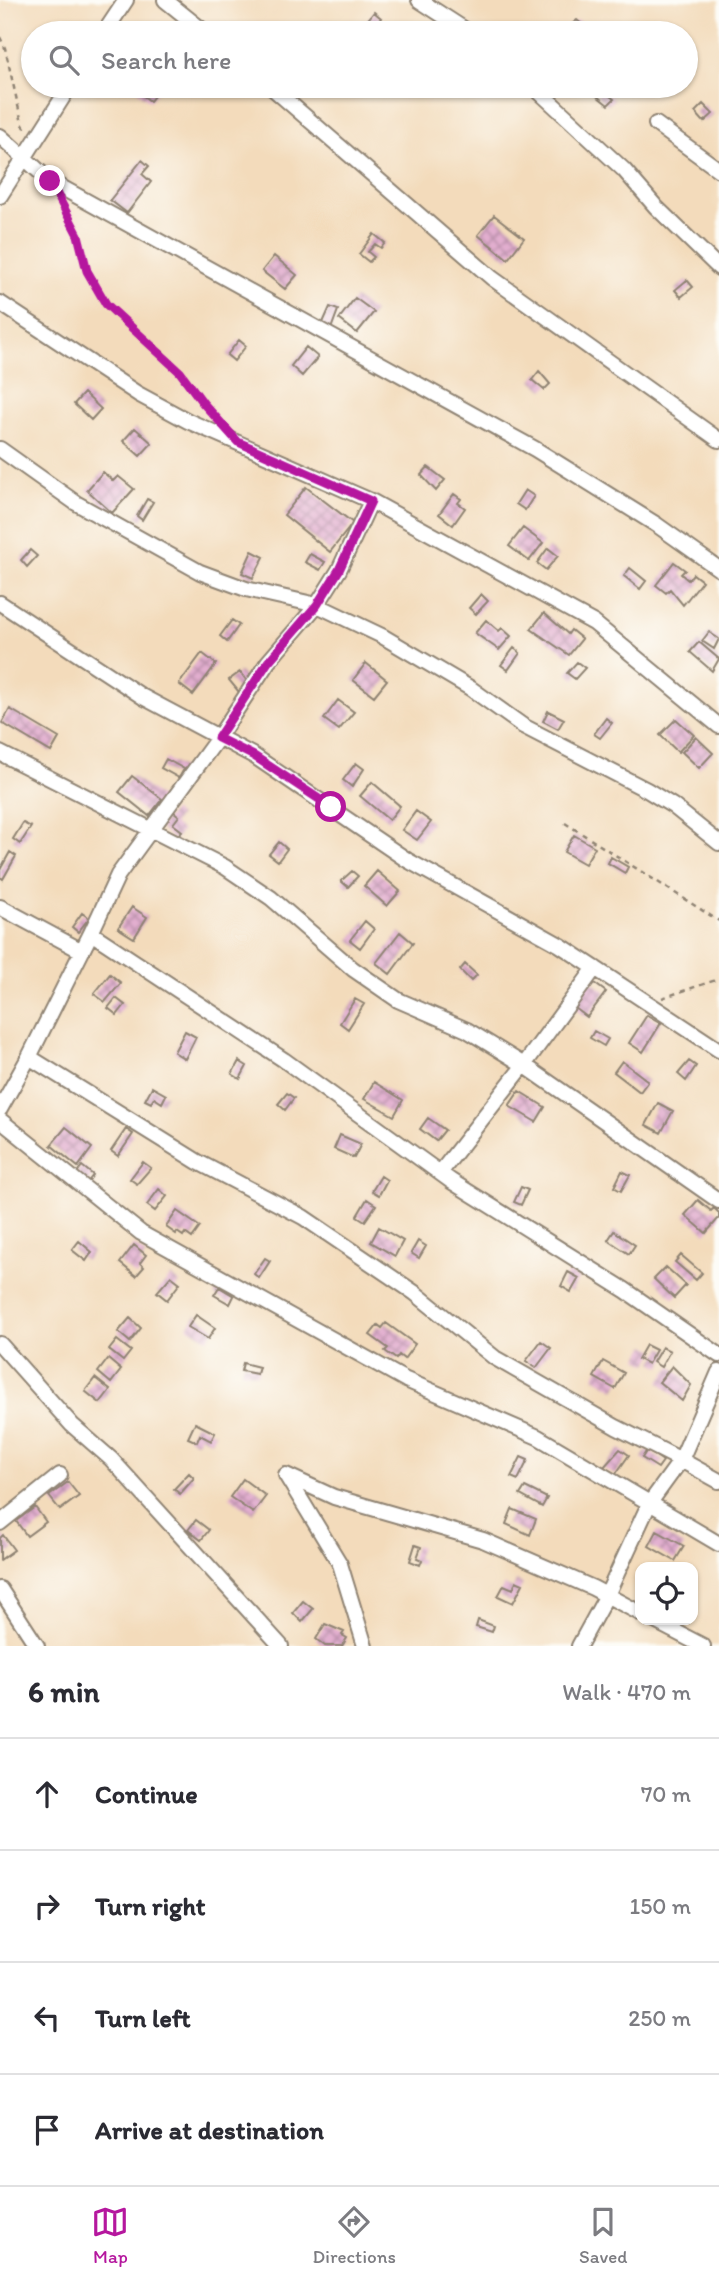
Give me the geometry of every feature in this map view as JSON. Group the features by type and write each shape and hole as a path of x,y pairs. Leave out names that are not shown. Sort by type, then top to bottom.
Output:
{"street":[{"path":"112,21 126,0"},
{"path":"165,0 191,21"},
{"path":"419,0 451,21"},
{"path":"0,196 62,98"},
{"path":"284,98 492,278 719,440"},
{"path":"546,98 624,170 656,207 719,268"},
{"path":"656,124 719,170"},
{"path":"0,136 50,181 535,449 657,525 719,569"},
{"path":"0,303 138,394 371,501 594,623 719,726"},
{"path":"0,449 76,503 200,572 246,589 317,605 382,636 470,688 523,726 647,790 673,806 719,843"},
{"path":"0,1109 29,1057 118,875 218,738 268,662 317,605 339,570 371,501"},
{"path":"0,603 143,697 254,756 407,860 560,945 719,1049"},
{"path":"0,753 225,867 271,898 353,969 398,1000 467,1030 524,1065 719,1201"},
{"path":"0,907 80,950"},
{"path":"91,933 284,1060 440,1173 625,1290 719,1355"},
{"path":"440,1173 595,968"},
{"path":"29,1057 198,1162 303,1217 415,1293 495,1358 616,1427 719,1481"},
{"path":"0,1120 141,1233 406,1380 538,1437 719,1544"},
{"path":"0,1344 72,1425 111,1458 281,1646"},
{"path":"579,1646 607,1595 649,1504 681,1460 719,1372"},
{"path":"0,1522 60,1475"},
{"path":"365,1646 340,1564 286,1475 334,1497 484,1540 635,1610"},
{"path":"0,1589 37,1646"},
{"path":"663,1625 703,1646"}],"path":[{"path":"0,37 5,48 22,124 32,144"},
{"path":"50,181 78,235 87,271 106,304 163,354 220,422"},
{"path":"565,823 719,921"},
{"path":"649,1002 719,979"}],"building":[{"path":"374,12 381,18 379,21 367,21"},
{"path":"599,98 614,99 608,105"},
{"path":"703,104 713,114 704,122 695,112"},
{"path":"142,160 149,166 142,174 151,182 127,213 110,200"},
{"path":"494,215 524,238 508,259 478,235"},
{"path":"374,234 385,243 381,248 375,244 368,252 374,257 369,262 359,254"},
{"path":"274,256 297,275 285,289 262,271"},
{"path":"687,280 693,287 681,297 675,290"},
{"path":"355,298 374,312 357,333 339,319"},
{"path":"330,307 338,310 331,329 322,325"},
{"path":"239,340 246,346 234,361 227,355"},
{"path":"306,347 318,357 302,376 291,366"},
{"path":"539,371 550,384 544,390 532,380"},
{"path":"84,393 101,409 91,420 74,404"},
{"path":"135,428 152,443 140,456 123,441"},
{"path":"428,467 445,480 436,491 421,475"},
{"path":"103,472 113,481 118,476 134,489 112,513 87,490"},
{"path":"306,487 353,523 330,552 284,515"},
{"path":"525,490 534,496 525,510 516,504"},
{"path":"454,494 461,499 458,503 465,508 453,525 439,514"},
{"path":"147,499 153,502 142,520 137,516"},
{"path":"523,528 543,543 529,561 509,546"},
{"path":"548,548 558,556 546,570 537,563"},
{"path":"30,550 37,556 27,567 21,560"},
{"path":"252,551 264,557 253,578 242,573"},
{"path":"310,554 325,562 320,570 305,562"},
{"path":"674,562 685,570 681,574 688,580 693,574 702,581 683,605 670,589 666,593 656,585"},
{"path":"630,568 646,581 640,589 624,576"},
{"path":"481,594 488,601 476,614 469,608"},
{"path":"544,613 568,634 571,630 582,639 569,655 531,629"},
{"path":"232,620 239,625 227,642 220,636"},
{"path":"486,620 499,631 502,628 511,636 499,650 475,633"},
{"path":"709,632 719,639 714,649 702,641"},
{"path":"699,642 719,659 712,671 690,652"},
{"path":"514,648 520,653 508,670 501,665"},
{"path":"202,653 216,664 193,695 179,684"},
{"path":"577,662 585,668 575,679 567,673"},
{"path":"366,663 387,680 374,696 353,680"},
{"path":"240,672 249,684 239,692 229,680"},
{"path":"338,700 354,712 339,730 324,719"},
{"path":"10,709 59,738 51,752 2,723"},
{"path":"548,711 564,719 558,729 543,721"},
{"path":"606,718 612,723 600,738 594,734"},
{"path":"676,719 694,735 678,752 660,735"},
{"path":"696,737 713,753 699,768 682,752"},
{"path":"166,759 184,769 179,778 161,768"},
{"path":"356,763 364,769 352,787 343,780"},
{"path":"132,776 162,799 149,816 119,792"},
{"path":"372,782 400,806 389,820 360,796"},
{"path":"173,811 179,816 173,824 182,831 174,840 159,828"},
{"path":"416,811 431,822 417,840 402,830"},
{"path":"23,823 31,827 20,844 13,839"},
{"path":"574,835 595,847 585,864 564,852"},
{"path":"279,842 287,849 278,861 269,854"},
{"path":"10,852 16,856 3,879 0,877 0,870"},
{"path":"611,857 628,867 625,873 608,863"},
{"path":"352,871 358,876 348,887 341,881"},
{"path":"377,871 400,891 387,906 364,886"},
{"path":"132,907 147,917 134,938 118,928"},
{"path":"82,913 89,918 78,932 72,927"},
{"path":"365,921 374,929 360,948 350,940"},
{"path":"400,932 413,943 390,974 376,963"},
{"path":"465,964 477,975 471,981 460,970"},
{"path":"110,974 121,983 105,1002 94,994"},
{"path":"590,980 606,992 587,1017 571,1005"},
{"path":"116,998 125,1005 117,1015 108,1008"},
{"path":"355,999 364,1004 348,1029 340,1023"},
{"path":"647,1015 661,1023 643,1052 629,1043"},
{"path":"185,1031 196,1037 185,1059 174,1052"},
{"path":"594,1031 608,1039 604,1046 590,1038"},
{"path":"239,1061 247,1066 240,1079 232,1074"},
{"path":"622,1061 648,1081 640,1092 614,1072"},
{"path":"689,1061 696,1066 686,1081 678,1074"},
{"path":"374,1082 403,1100 394,1116 364,1099"},
{"path":"152,1087 166,1095 162,1103 154,1098 151,1103 145,1100"},
{"path":"519,1091 545,1107 536,1122 509,1106"},
{"path":"287,1093 294,1098 285,1110 278,1104"},
{"path":"658,1103 673,1111 661,1133 646,1125"},
{"path":"428,1118 445,1130 436,1141 420,1129"},
{"path":"66,1127 92,1148 78,1167 51,1145"},
{"path":"126,1129 133,1134 118,1156 111,1151"},
{"path":"340,1135 361,1144 354,1158 334,1149"},
{"path":"143,1162 151,1168 137,1184 130,1179"},
{"path":"82,1166 93,1175 87,1183 76,1174"},
{"path":"622,1171 630,1175 621,1191 614,1187"},
{"path":"381,1176 387,1180 379,1195 372,1191"},
{"path":"521,1187 528,1190 521,1205 514,1202"},
{"path":"159,1189 167,1196 155,1211 147,1205"},
{"path":"367,1199 376,1205 365,1221 357,1216"},
{"path":"698,1200 711,1211 714,1208 719,1213 719,1218 706,1233 685,1215"},
{"path":"177,1211 200,1227 192,1238 185,1233 183,1236 177,1232 176,1234 166,1227"},
{"path":"379,1227 403,1241 395,1256 371,1242"},
{"path":"614,1231 635,1245 629,1254 608,1240"},
{"path":"79,1241 92,1252 86,1261 72,1250"},
{"path":"418,1241 426,1246 419,1258 411,1253"},
{"path":"134,1245 146,1255 140,1263 144,1267 136,1276 120,1263"},
{"path":"681,1255 702,1273 696,1280 675,1262"},
{"path":"265,1258 270,1261 259,1278 254,1274"},
{"path":"666,1267 686,1285 674,1298 654,1279"},
{"path":"568,1272 579,1278 571,1292 561,1286"},
{"path":"171,1276 180,1283 167,1300 157,1292"},
{"path":"219,1287 234,1296 230,1304 214,1295"},
{"path":"196,1315 215,1328 208,1339 188,1327"},
{"path":"130,1318 141,1328 130,1342 118,1332"},
{"path":"386,1323 415,1344 404,1359 399,1355 396,1359 385,1351 388,1348 370,1335 378,1325 382,1328"},
{"path":"117,1340 131,1351 123,1361 109,1350"},
{"path":"541,1341 551,1348 536,1368 526,1361"},
{"path":"646,1345 656,1350 648,1364 638,1359"},
{"path":"662,1347 670,1351 661,1367 653,1362"},
{"path":"108,1359 121,1370 111,1383 98,1372"},
{"path":"603,1361 624,1373 615,1389 594,1377"},
{"path":"243,1363 259,1367 257,1374 241,1371"},
{"path":"672,1366 691,1385 682,1401 659,1382"},
{"path":"95,1378 110,1390 100,1403 85,1391"},
{"path":"195,1423 215,1433 211,1441 200,1435 197,1442 188,1438"},
{"path":"620,1449 629,1455 615,1475 603,1468"},
{"path":"647,1450 663,1461 658,1468 642,1458"},
{"path":"521,1457 528,1460 518,1480 511,1477"},
{"path":"189,1473 194,1478 180,1494 174,1489"},
{"path":"243,1479 266,1496 253,1513 230,1497"},
{"path":"68,1482 79,1496 60,1510 49,1496"},
{"path":"525,1487 547,1498 542,1507 520,1495"},
{"path":"35,1507 46,1522 27,1536 16,1521"},
{"path":"512,1509 536,1519 530,1535 506,1524"},
{"path":"196,1520 209,1530 201,1540 188,1530"},
{"path":"657,1531 684,1546 675,1561 649,1546"},
{"path":"3,1535 14,1550 0,1560 0,1538"},
{"path":"415,1545 421,1547 417,1558 422,1560 420,1565 410,1561"},
{"path":"516,1581 523,1584 513,1603 498,1596 504,1585 513,1589"},
{"path":"303,1601 313,1609 302,1622 293,1613"},
{"path":"478,1620 494,1626 492,1632 476,1627"},
{"path":"325,1624 344,1632 342,1635 347,1638 342,1646 325,1646 316,1639"}],"route":[{"path":"50,181 78,235 87,271 98,293 106,304 180,372 238,442 371,501 339,570 317,605 268,662 218,738 254,756 331,807"}]}
